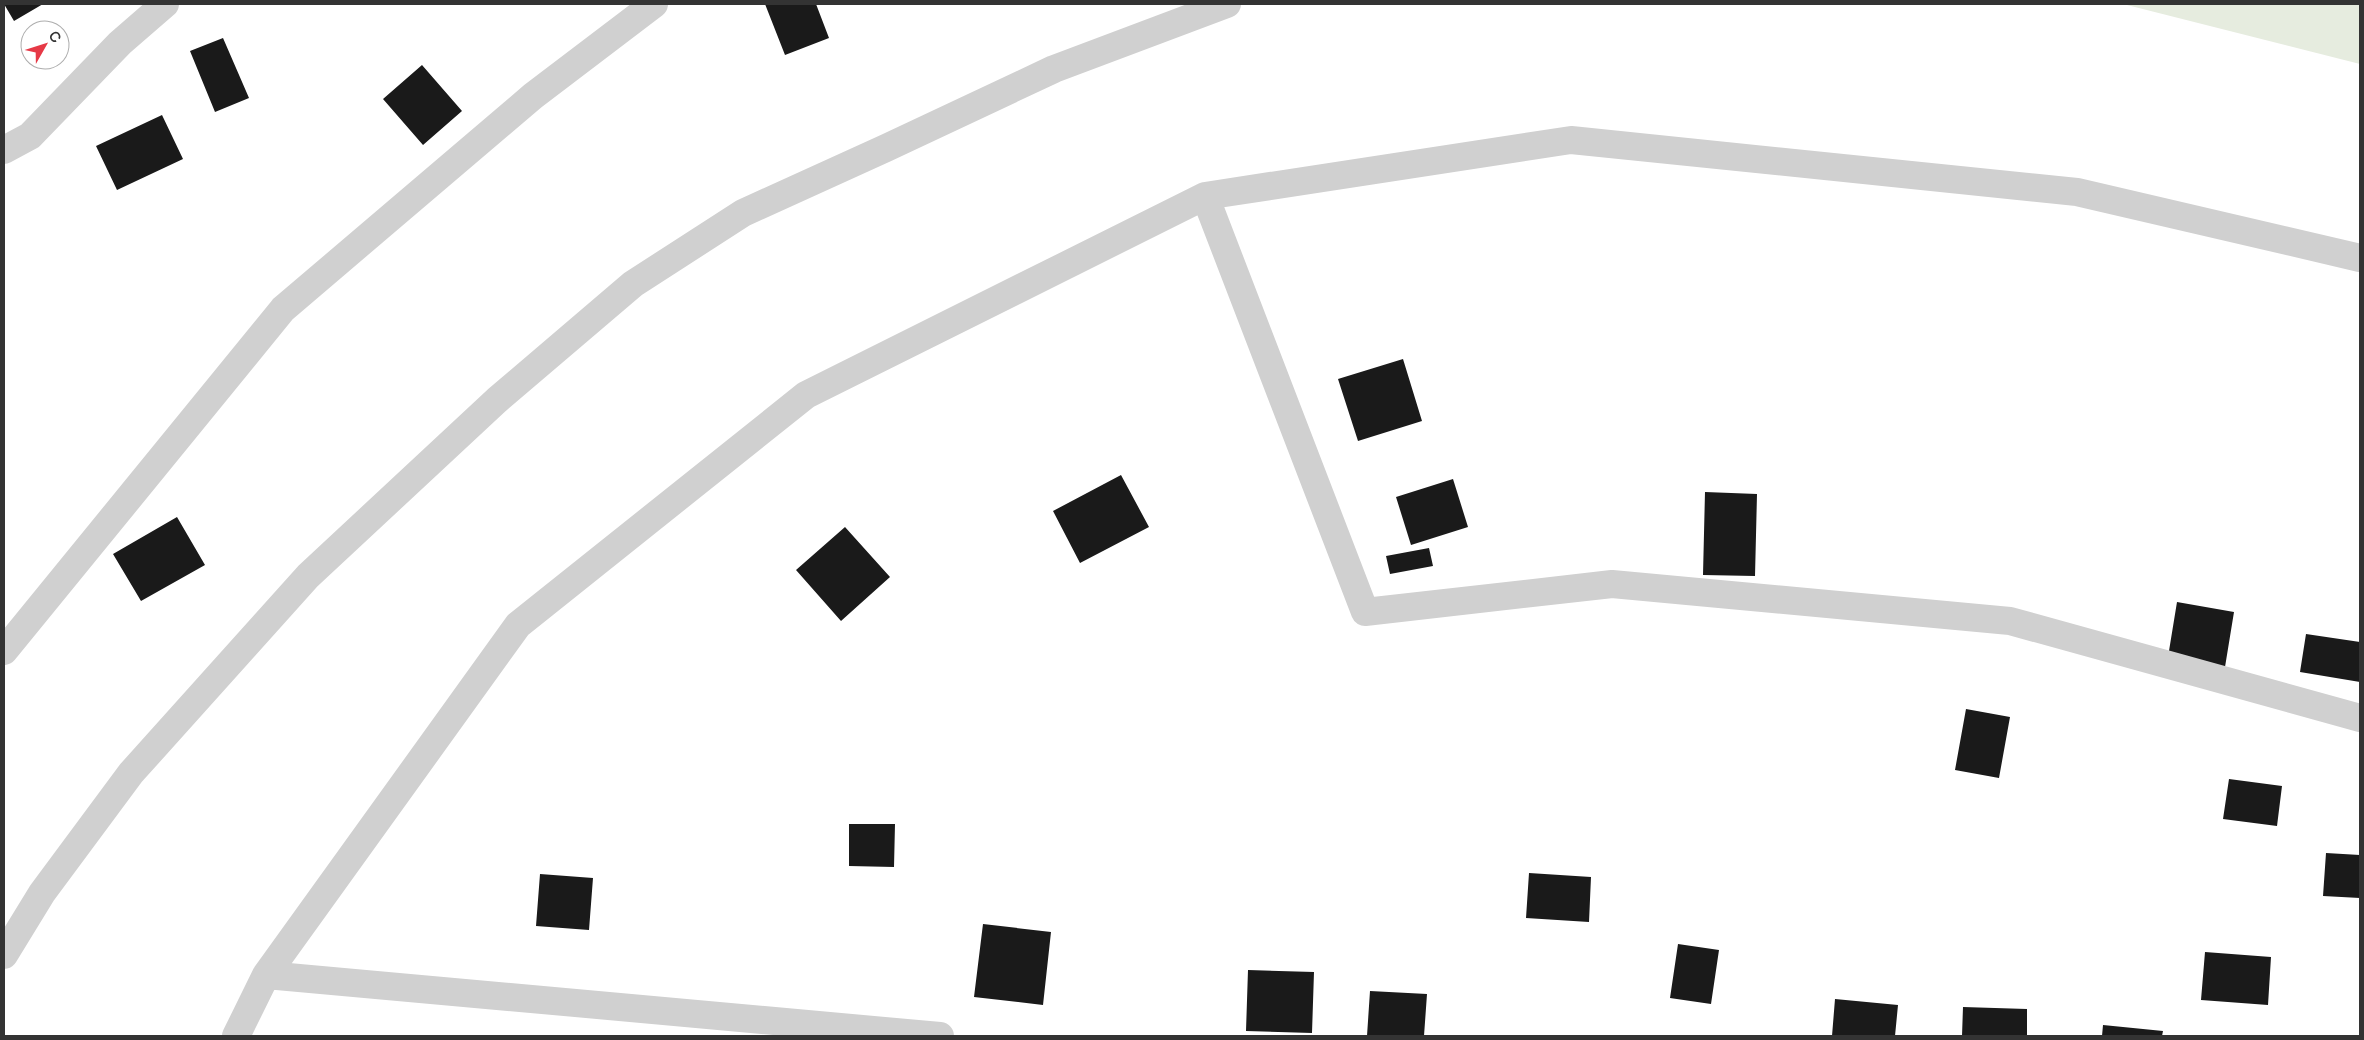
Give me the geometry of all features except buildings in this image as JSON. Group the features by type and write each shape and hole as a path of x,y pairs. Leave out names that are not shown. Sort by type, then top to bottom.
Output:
{"street":[{"path":"4,150 30,136 120,43 165,4"},
{"path":"4,651 283,309 532,96 654,4"},
{"path":"4,955 42,893 131,773 308,576 497,400 633,284 743,212 886,148 1054,68 1227,4"},
{"path":"236,1036 266,975 518,626 806,395 1205,196 1571,140 2077,192 2360,258"},
{"path":"1205,196 1365,612 1612,584 2010,621 2360,718"},
{"path":"266,975 940,1036"}],"shaded area":[{"path":"2123,4 2360,4 2360,64"}]}
